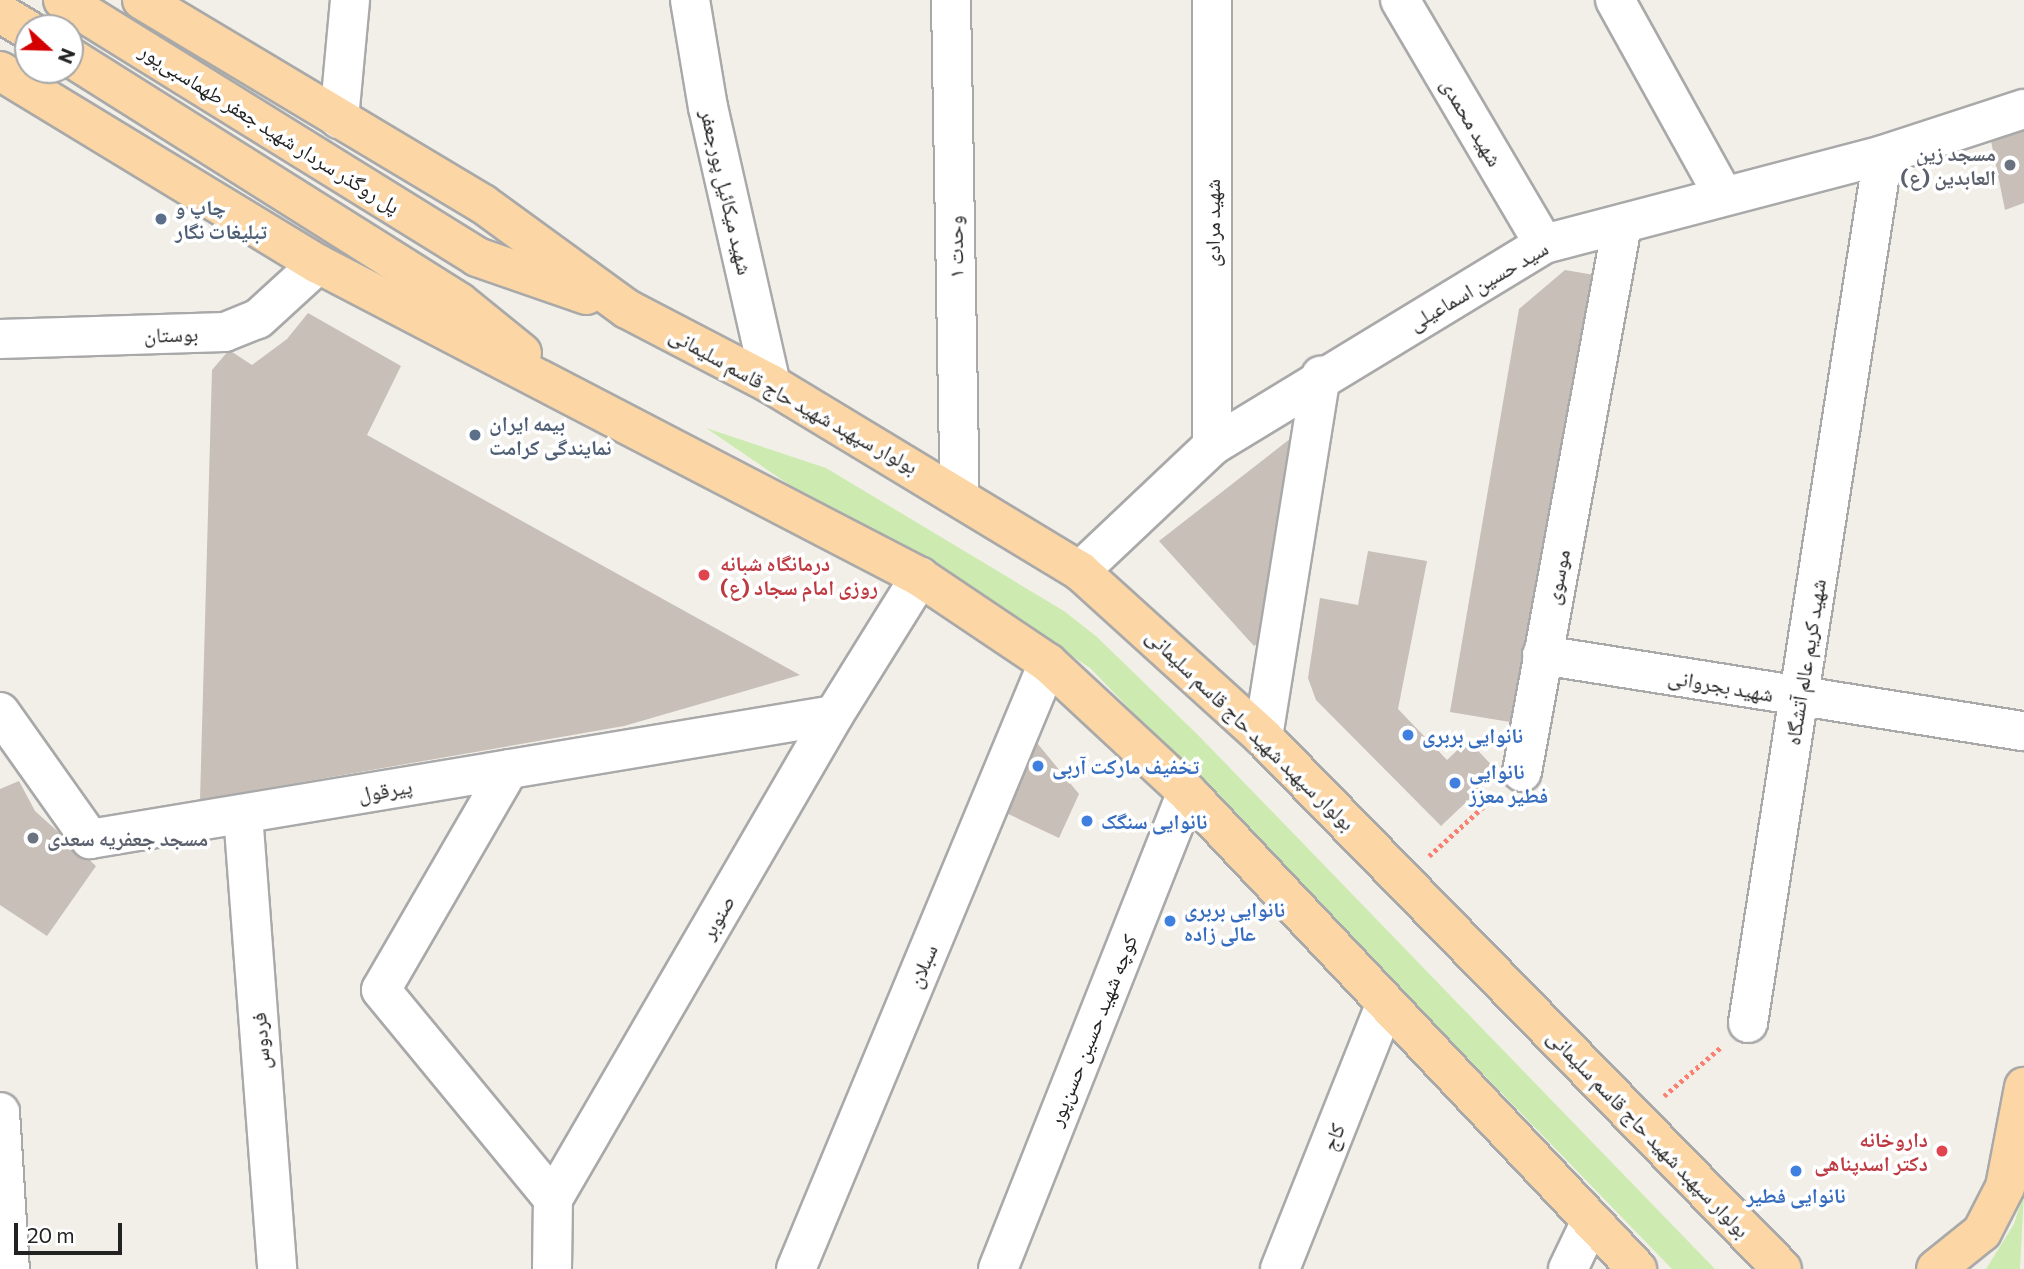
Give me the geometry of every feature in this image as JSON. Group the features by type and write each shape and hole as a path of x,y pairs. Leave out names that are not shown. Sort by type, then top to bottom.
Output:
{"main road":[{"name":"پل روگذر سردار شهید جعفر طهماسبی‌پور","path":"63,0 478,257 627,309"},
{"path":"142,0 482,204 627,309"},
{"path":"84,66 459,302 574,396"},
{"path":"0,71 318,264 920,577 1048,663 1187,792 1590,1223 1637,1269"},
{"name":"بولوار سپهبد شهید حاج قاسم سلیمانی","path":"627,309 771,384 960,494 1080,571 1263,737 1403,877 1782,1269"},
{"path":"1943,1267 1982,1231 2006,1187 2024,1087"}],"street":[{"path":"340,119 350,0"},
{"name":"شهید میکائیل پورجعفر","path":"690,0 708,107 771,384"},
{"name":"وحدت ۱","path":"951,0 960,494"},
{"name":"شهید مرادی","path":"1212,0 1212,446"},
{"name":"شهید محمدی","path":"1400,0 1544,243"},
{"path":"1615,0 1723,195"},
{"name":"سید حسین اسماعیلی","path":"1080,571 1212,446 1321,376 1544,243 1622,225 1723,195 1883,155 2024,109"},
{"name":"شهید کریم عالم آتشگاه","path":"1748,1023 1883,155"},
{"name":"موسوی","path":"1522,772 1622,225"},
{"name":"بوستان","path":"0,339 225,332 258,319 318,264"},
{"path":"1263,737 1321,376"},
{"name":"صنوبر","path":"552,1269 553,1199 834,715 920,577"},
{"name":"شهید بجروانی","path":"1542,655 2024,732"},
{"name":"سبلان","path":"796,1269 1048,663"},
{"name":"پیرقول","path":"0,712 90,839 834,715"},
{"path":"509,769 381,990 553,1199"},
{"name":"کوچه شهید حسین حسن‌پور","path":"998,1269 1187,792"},
{"name":"فردوس","path":"243,814 277,1269"},
{"name":"کاج","path":"1280,1269 1385,1005"},
{"path":"0,1112 10,1269"},
{"path":"1568,1269 1590,1223"}],"path":[{"path":"1403,877 1522,772"},
{"path":"1637,1120 1748,1023"}],"green space":[{"path":"706,428 826,468 1064,611 1097,637 1198,735 1715,1269 1672,1269 1090,668 991,602 819,505"},
{"path":"2024,1193 2020,1269 1986,1269 2014,1224"}],"building":[{"name":"مسجد زین العابدین (ع)","path":"2024,117 2024,203 2005,210 1988,126"},
{"path":"1565,270 1594,275 1516,723 1450,712 1519,309"},
{"path":"308,313 401,366 367,435 800,675 624,726 200,800 212,370 229,350 252,365 287,339"},
{"path":"1295,435 1273,632 1254,646 1159,541"},
{"path":"1368,551 1427,561 1398,709 1447,760 1468,740 1498,772 1441,826 1316,700 1308,678 1320,598 1358,605"},
{"name":"تخفیف مارکت آربی","path":"1033,738 1079,794 1059,838 1002,811"},
{"name":"مسجد جعفریه سعدی","path":"19,781 35,811 96,866 47,936 0,905 0,789"}],"place":[{"name":"مسجد زین العابدین (ع)","path":"2010,165"},
{"name":"چاپ و تبلیغات نگار","path":"161,219"},
{"name":"بیمه ایران نمایندگی کرامت","path":"475,435"},
{"name":"درمانگاه شبانه روزی امام سجاد (ع)","path":"704,575"},
{"name":"نانوایی بربری","path":"1408,735"},
{"name":"تخفیف مارکت آربی","path":"1038,766"},
{"name":"نانوایی فطیر معزز","path":"1455,783"},
{"name":"نانوایی سنگک","path":"1087,821"},
{"name":"مسجد جعفریه سعدی","path":"33,838"},
{"name":"نانوایی بربری عالی زاده","path":"1170,921"},
{"name":"داروخانه دكتر اسدپناهی","path":"1942,1151"},
{"name":"نانوایی فطیر","path":"1796,1171"}]}
